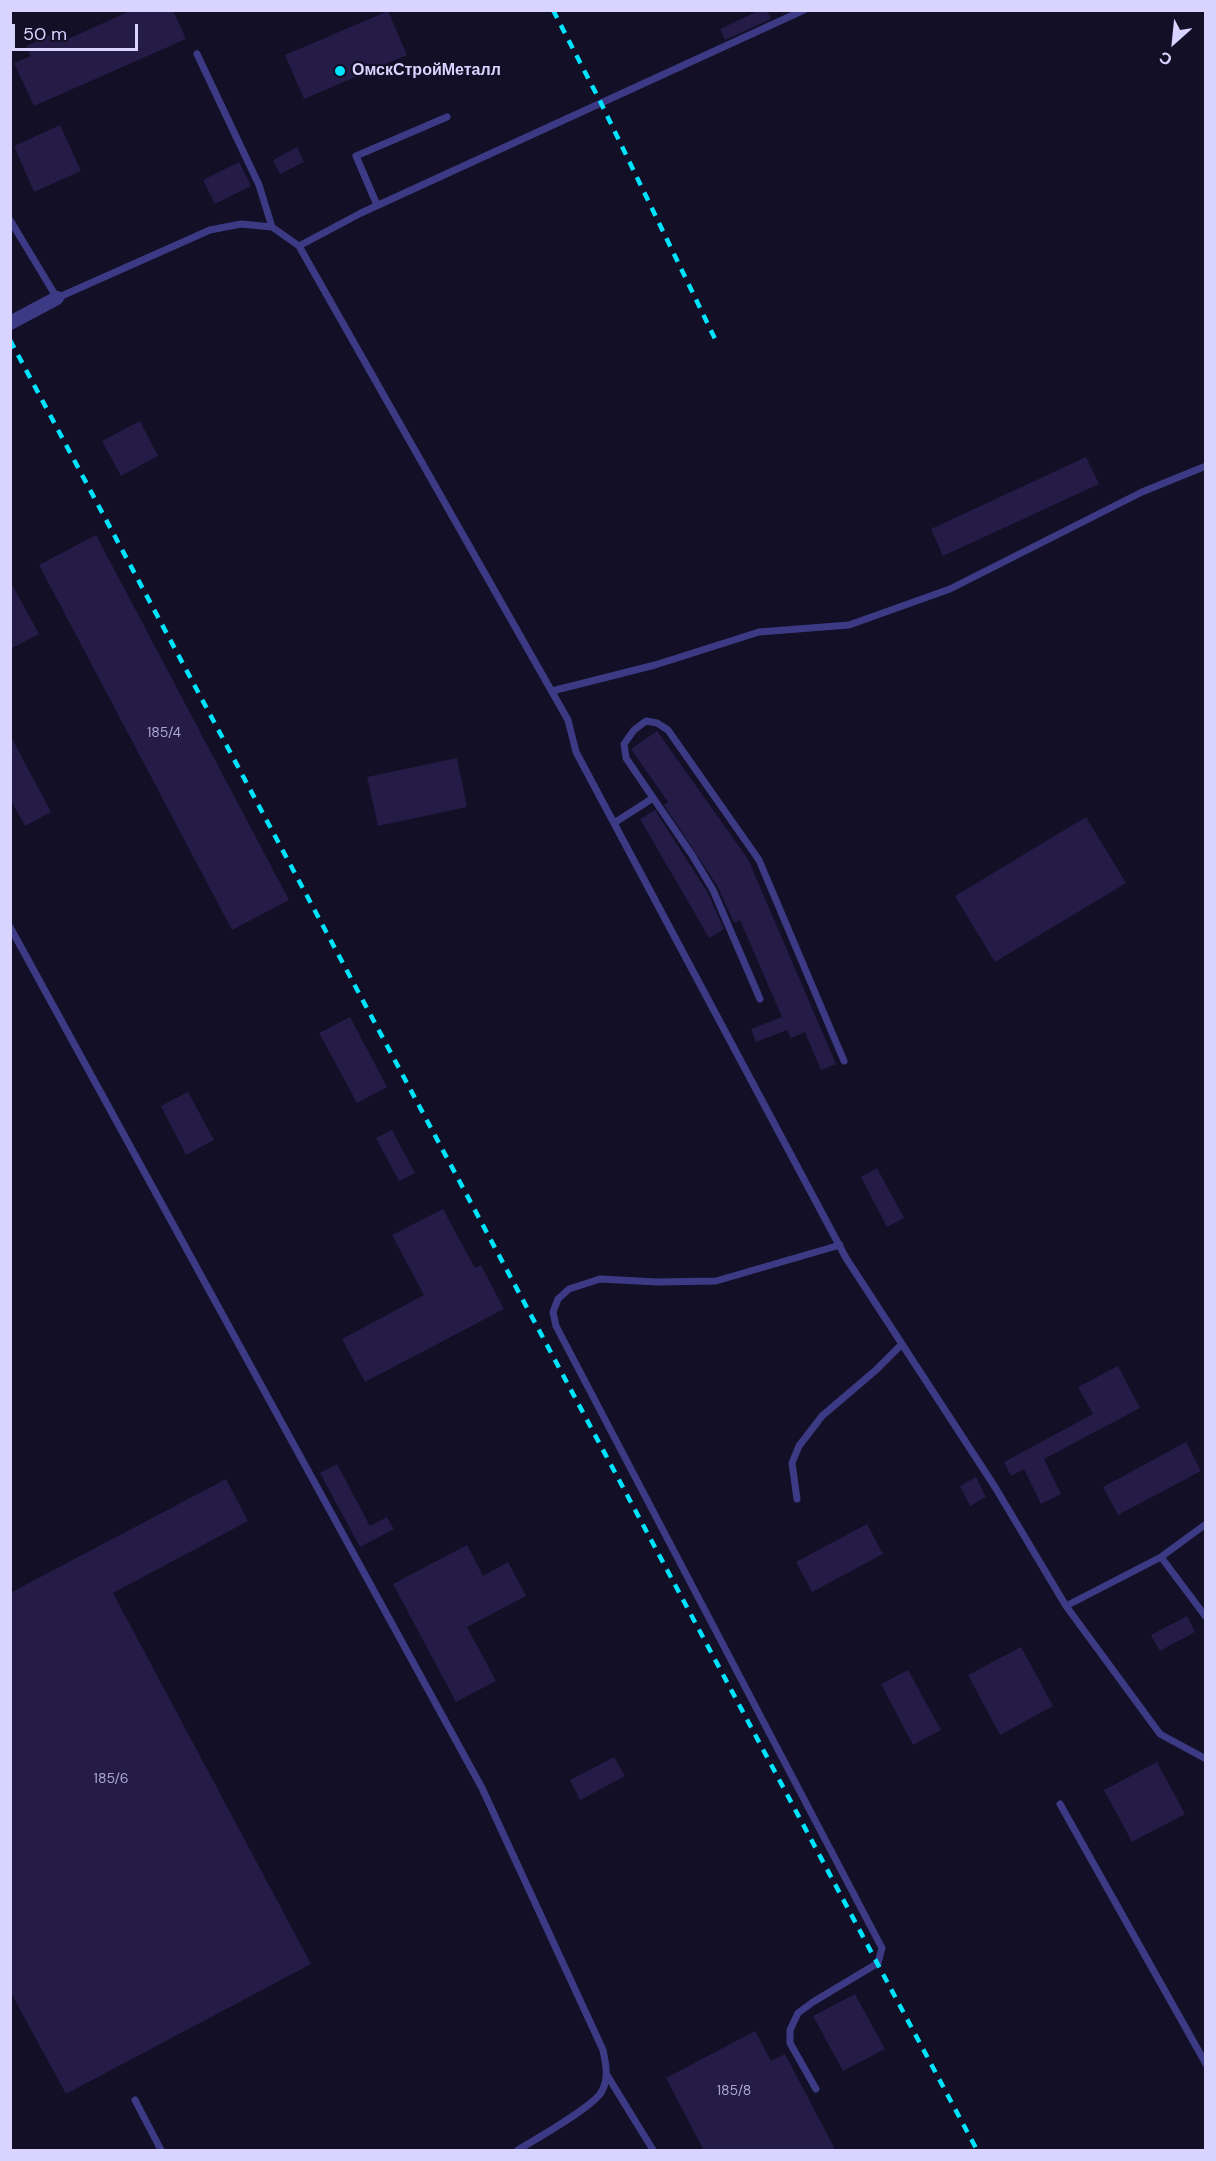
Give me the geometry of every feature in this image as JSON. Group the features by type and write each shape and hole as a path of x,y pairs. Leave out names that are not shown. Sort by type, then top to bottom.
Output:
{"street":[{"path":"10,322 57,298"}],"lane":[{"path":"299,246 377,205 804,10"},
{"path":"197,54 259,185 272,227"},
{"path":"377,205 356,156 447,117"},
{"path":"10,220 57,298 210,230 241,224 272,227 299,246 568,720 576,752 840,1245 995,1487 1066,1606 1160,1734 1206,1759"},
{"path":"552,691 656,665 759,632 849,625 950,589 1142,492 1206,466"},
{"path":"760,999 713,890 692,855 626,759 624,744 634,730 646,721 657,723 668,730 759,860 844,1061"},
{"path":"614,823 653,798"},
{"path":"10,927 482,1788 603,2050 607,2075 653,2151"},
{"path":"816,2090 790,2043 789,2030 798,2013 878,1963 882,1948 556,1326 553,1312 558,1299 569,1289 600,1279 657,1282 716,1281 840,1245"},
{"path":"797,1499 792,1463 799,1446 822,1416 876,1370 902,1344"},
{"path":"1066,1606 1161,1557 1206,1524"},
{"path":"1161,1557 1206,1617"},
{"path":"1060,1804 1206,2064"},
{"path":"518,2151 601,2094 607,2075"},
{"path":"135,2100 161,2151"}],"building":[{"path":"132,10 173,10 186,39 34,106 14,63 31,56 26,46 63,29 68,39"},
{"path":"760,10 767,10 771,19 725,40 720,29"},
{"path":"388,11 407,55 304,99 285,55"},
{"path":"60,125 81,171 34,192 14,146"},
{"path":"297,147 304,162 280,174 273,160"},
{"path":"239,162 251,186 215,204 203,180"},
{"path":"140,421 158,456 121,476 102,441"},
{"path":"1086,457 1099,484 943,556 931,529"},
{"path":"96,535 289,900 232,930 39,565"},
{"path":"10,581 39,634 10,649"},
{"path":"657,731 748,859 836,1064 821,1070 805,1032 791,1038 787,1030 756,1042 751,1029 782,1017 740,920 734,923 718,887 664,805 668,802 631,749"},
{"path":"10,735 51,812 25,826 10,799"},
{"path":"457,758 467,807 378,826 367,777"},
{"path":"655,810 708,893 724,929 709,938 640,819"},
{"path":"1086,817 1126,883 995,962 955,896"},
{"path":"350,1017 387,1087 357,1103 319,1033"},
{"path":"188,1092 214,1140 186,1155 161,1106"},
{"path":"392,1130 415,1173 399,1181 376,1138"},
{"path":"877,1168 904,1218 887,1227 861,1177"},
{"path":"443,1209 475,1268 481,1265 504,1309 365,1382 342,1339 424,1295 392,1235"},
{"path":"1118,1366 1140,1408 1044,1459 1061,1494 1041,1504 1024,1469 1011,1476 1004,1462 1093,1414 1078,1387"},
{"path":"1186,1442 1201,1471 1118,1515 1103,1487"},
{"path":"337,1464 370,1526 387,1517 394,1529 360,1547 320,1473"},
{"path":"976,1477 986,1497 970,1506 960,1486"},
{"path":"226,1479 248,1521 113,1593 311,1964 66,2094 10,1991 10,1593"},
{"path":"867,1524 883,1554 812,1592 796,1562"},
{"path":"467,1545 483,1576 508,1562 526,1596 467,1627 496,1681 456,1702 393,1584"},
{"path":"1187,1616 1195,1632 1160,1651 1151,1635"},
{"path":"1021,1647 1053,1706 1000,1735 968,1675"},
{"path":"908,1670 941,1730 913,1745 881,1684"},
{"path":"614,1757 625,1776 580,1800 570,1780"},
{"path":"1157,1762 1185,1814 1132,1842 1104,1790"},
{"path":"855,1994 885,2049 843,2071 813,2016"},
{"path":"755,2031 771,2061 785,2054 836,2151 704,2151 666,2078"}],"railway":[{"path":"553,10 601,103 718,345"},
{"path":"10,340 977,2150"}],"place":[{"name":"ОмскСтройМеталл","path":"340,71"}]}
